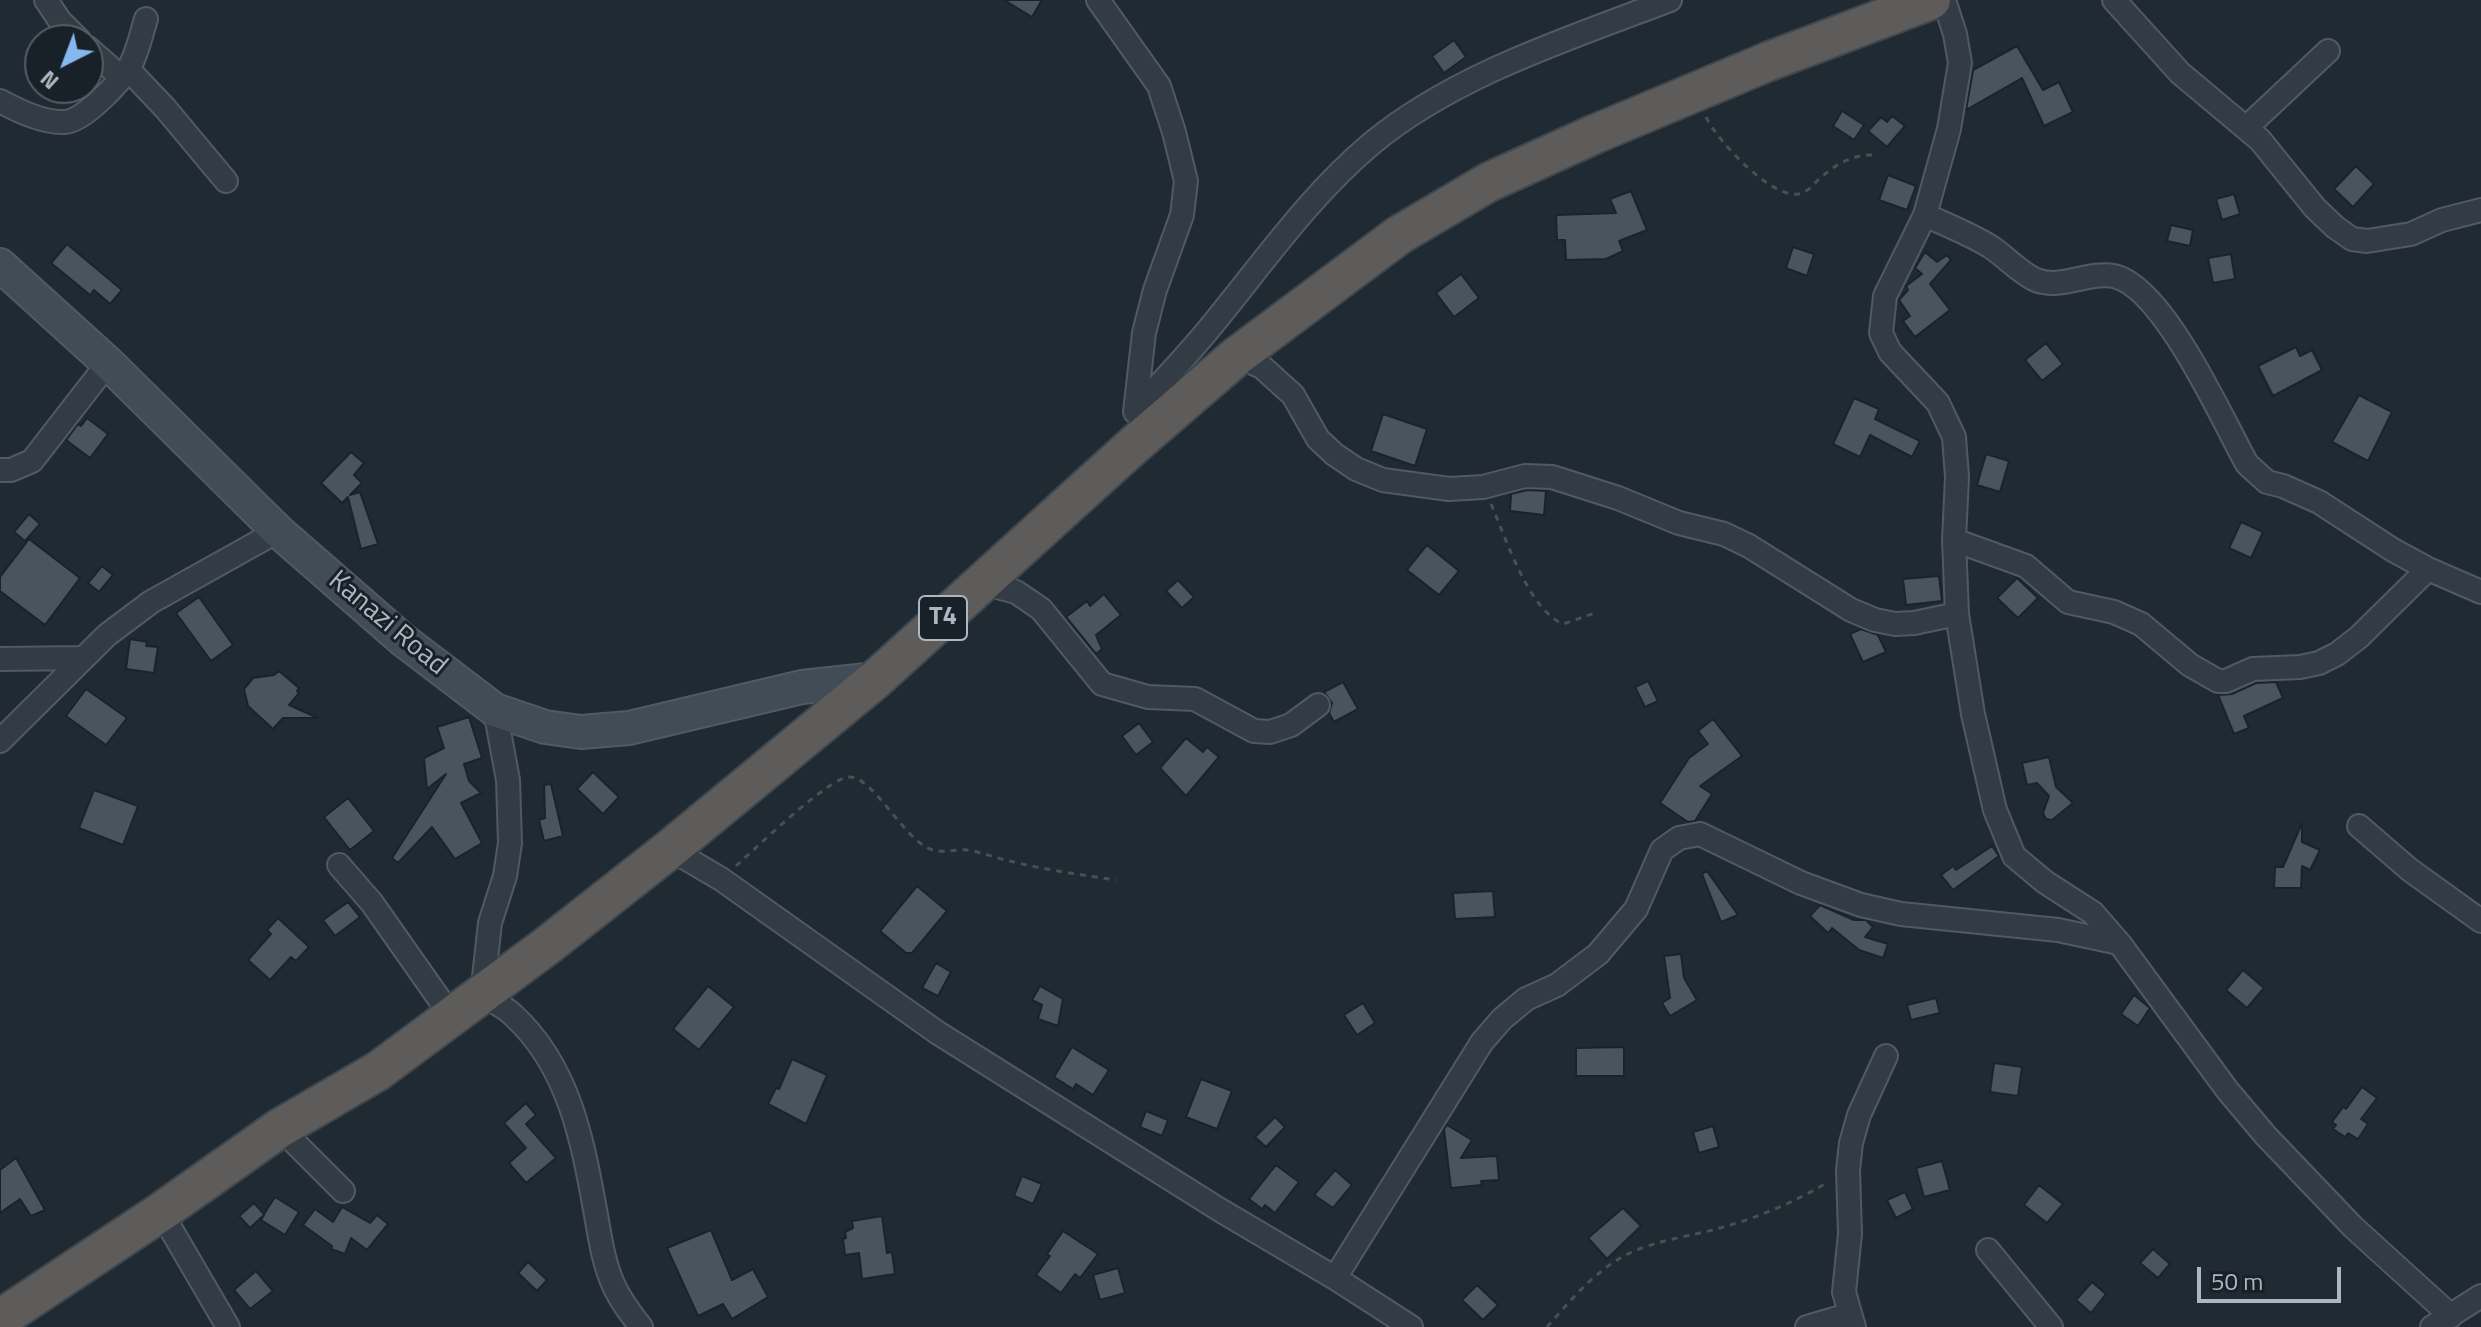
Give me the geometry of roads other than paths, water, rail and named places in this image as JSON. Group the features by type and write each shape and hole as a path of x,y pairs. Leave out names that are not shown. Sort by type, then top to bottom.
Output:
{"highway":[{"name":"T4","path":"0,1319 280,1128 378,1071 482,995 670,849 876,679 982,583 1134,428 1237,356 1399,235 1489,182 1698,90 1931,0"}],"main road":[{"name":"Kanazi Road","path":"0,265 108,363 278,531 403,640 495,710 534,724 581,732 629,728 802,687 876,679"}],"street":[{"path":"46,0 63,24"},
{"path":"1098,0 1159,86 1186,181 1182,215 1155,290 1144,333 1134,428"},
{"path":"1134,428 1316,196 1372,143 1431,102 1516,60 1670,0"},
{"path":"1944,0 1955,34 1959,76 1949,129 1925,215 1885,296 1881,333 1890,352 1938,403 1954,437 1957,614 1973,714 1995,810 2014,856 2045,882 2093,913 2120,944 2228,1091 2266,1136 2353,1227 2450,1321 2481,1296"},
{"path":"2114,0 2180,73 2260,140 2315,208 2352,239 2367,241 2411,234 2442,220 2481,210"},
{"path":"0,101 32,116 72,121 95,105 124,73 137,51 146,19"},
{"path":"2246,128 2328,51"},
{"path":"104,59 165,108 226,181"},
{"path":"1925,215 1990,247 2034,279 2049,283 2094,275 2117,277 2134,287 2152,305 2197,367 2236,444 2257,476 2319,502 2428,569 2481,592"},
{"path":"1237,356 1262,367 1293,395 1318,439 1356,469 1383,480 1449,489 1483,487 1525,476 1552,477 1679,523 1724,534 1749,546 1851,610 1875,620 1914,623 1957,614"},
{"path":"0,470 11,470 32,461 108,363"},
{"path":"0,741 81,658 151,602 278,531"},
{"path":"1954,540 2026,566 2068,602 2114,612 2141,624 2190,665 2218,681 2226,681 2253,669 2309,665 2337,654 2428,569"},
{"path":"982,583 1016,592 1041,609 1102,684 1148,697 1195,699 1254,731 1270,732 1291,725 1318,705"},
{"path":"0,659 81,658"},
{"path":"495,710 508,780 510,843 505,876 490,923 482,995 512,1013 549,1057 564,1087 581,1135 612,1283 623,1305 641,1327"},
{"path":"2359,826 2410,870 2481,921"},
{"path":"1335,1278 1482,1042 1502,1019 1526,999 1557,985 1598,954 1636,909 1662,850 1679,838 1700,834 1801,883 1861,905 1901,914 2058,930 2120,944"},
{"path":"670,849 721,879 938,1033 1411,1327"},
{"path":"339,865 372,903 452,1017"},
{"path":"1807,1327 1851,1321 1844,1292 1851,1223 1848,1170 1851,1143 1859,1115 1886,1056"},
{"path":"280,1128 343,1191"},
{"path":"161,1212 228,1327"},
{"path":"1988,1250 2051,1327"}]}
